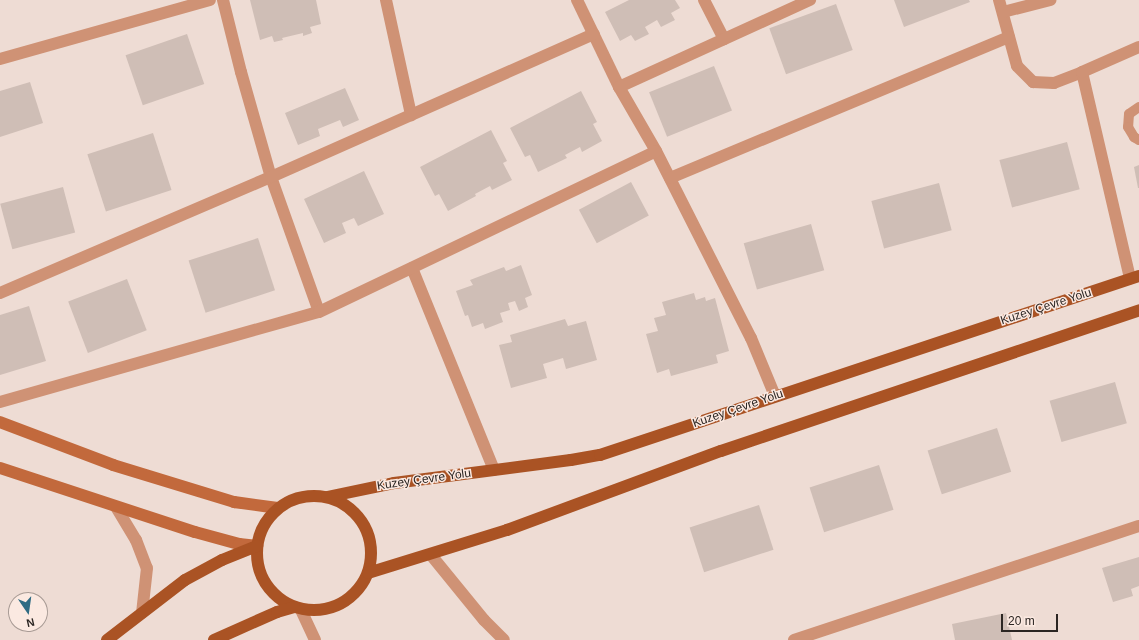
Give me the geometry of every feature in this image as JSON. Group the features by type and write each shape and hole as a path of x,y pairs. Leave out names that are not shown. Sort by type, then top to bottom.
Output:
{"main road":[{"name":"Kuzey Çevre Yolu","path":"327,497 394,483 600,455 634,445 775,396 1134,278"},
{"path":"368,573 507,530 728,449 1139,310"},
{"path":"301,497 327,497 350,508 366,528 372,553 368,573 359,589 339,605 314,611 298,608 278,598 269,589 262,578 258,566 257,546 262,529 278,508 301,497"},
{"path":"107,640 185,580 222,560 257,546"},
{"path":"214,640 277,612 298,608"}],"street":[{"path":"0,59 210,0"},
{"path":"223,0 241,72 271,177 319,312"},
{"path":"386,0 411,115"},
{"path":"577,0 619,87 656,151 751,338 775,396"},
{"path":"704,0 724,39"},
{"path":"619,87 810,0"},
{"path":"999,0 1017,66 1033,82 1054,84 1139,47"},
{"path":"1003,12 1050,0"},
{"path":"0,293 271,177 594,34"},
{"path":"670,178 1009,36"},
{"path":"1082,72 1134,278"},
{"path":"0,402 319,312 656,151"},
{"path":"412,268 494,470"},
{"path":"0,422 113,465 234,502 278,508"},
{"path":"0,468 195,532 239,544 257,546"},
{"path":"116,507 136,540 147,568 142,613"},
{"path":"794,640 1139,526"},
{"path":"430,555 484,620 504,640"},
{"path":"298,608 315,640"}],"lane":[{"path":"1139,107 1129,114 1128,127 1134,137 1139,140"}],"building":[{"path":"250,0 316,0 321,24 310,27 312,33 303,36 303,33 282,38 283,40 274,42 272,36 260,40"},
{"path":"629,0 675,0 680,8 671,13 675,20 661,27 657,20 645,27 649,34 635,41 631,35 620,41 605,12"},
{"path":"894,0 969,0 970,2 904,27"},
{"path":"836,4 853,50 786,74 769,28"},
{"path":"187,34 204,84 143,105 126,55"},
{"path":"714,66 732,111 667,137 649,92"},
{"path":"30,82 43,123 0,137 0,91"},
{"path":"345,88 359,120 343,127 340,120 318,129 320,136 298,145 285,113"},
{"path":"581,91 597,122 593,124 602,141 582,152 580,147 565,155 567,158 538,172 530,155 525,157 510,128"},
{"path":"491,130 507,161 503,163 512,180 492,190 490,186 475,194 476,196 448,211 439,194 435,196 420,167"},
{"path":"153,133 172,190 106,211 87,154"},
{"path":"1067,142 1080,189 1012,207 999,160"},
{"path":"1139,165 1139,188 1138,188 1134,167"},
{"path":"364,171 384,214 358,226 354,218 342,223 346,233 324,243 304,199"},
{"path":"631,182 649,216 597,243 579,210"},
{"path":"939,183 952,230 884,248 871,201"},
{"path":"63,187 75,232 12,249 0,204"},
{"path":"811,224 824,270 757,289 744,243"},
{"path":"258,238 275,290 206,313 189,261"},
{"path":"521,265 532,295 525,298 528,307 519,311 515,301 508,303 510,310 500,313 503,322 485,329 483,323 472,327 468,315 465,316 456,291 473,285 470,280 504,267 506,271"},
{"path":"127,279 147,330 88,353 68,302"},
{"path":"694,293 696,300 705,297 706,301 715,298 729,351 716,355 718,363 671,376 669,369 657,373 646,334 658,331 654,318 666,315 662,302"},
{"path":"29,306 46,361 0,375 0,315"},
{"path":"565,319 568,326 586,321 597,360 566,369 563,358 543,364 547,378 511,388 499,345 512,342 510,335"},
{"path":"1115,382 1127,423 1061,442 1050,401"},
{"path":"997,428 1011,472 942,494 928,451"},
{"path":"879,465 894,510 824,532 810,488"},
{"path":"759,505 774,550 704,572 690,528"},
{"path":"1139,557 1139,586 1131,589 1133,596 1113,602 1102,568"},
{"path":"1006,613 1012,640 955,640 952,624"}]}
